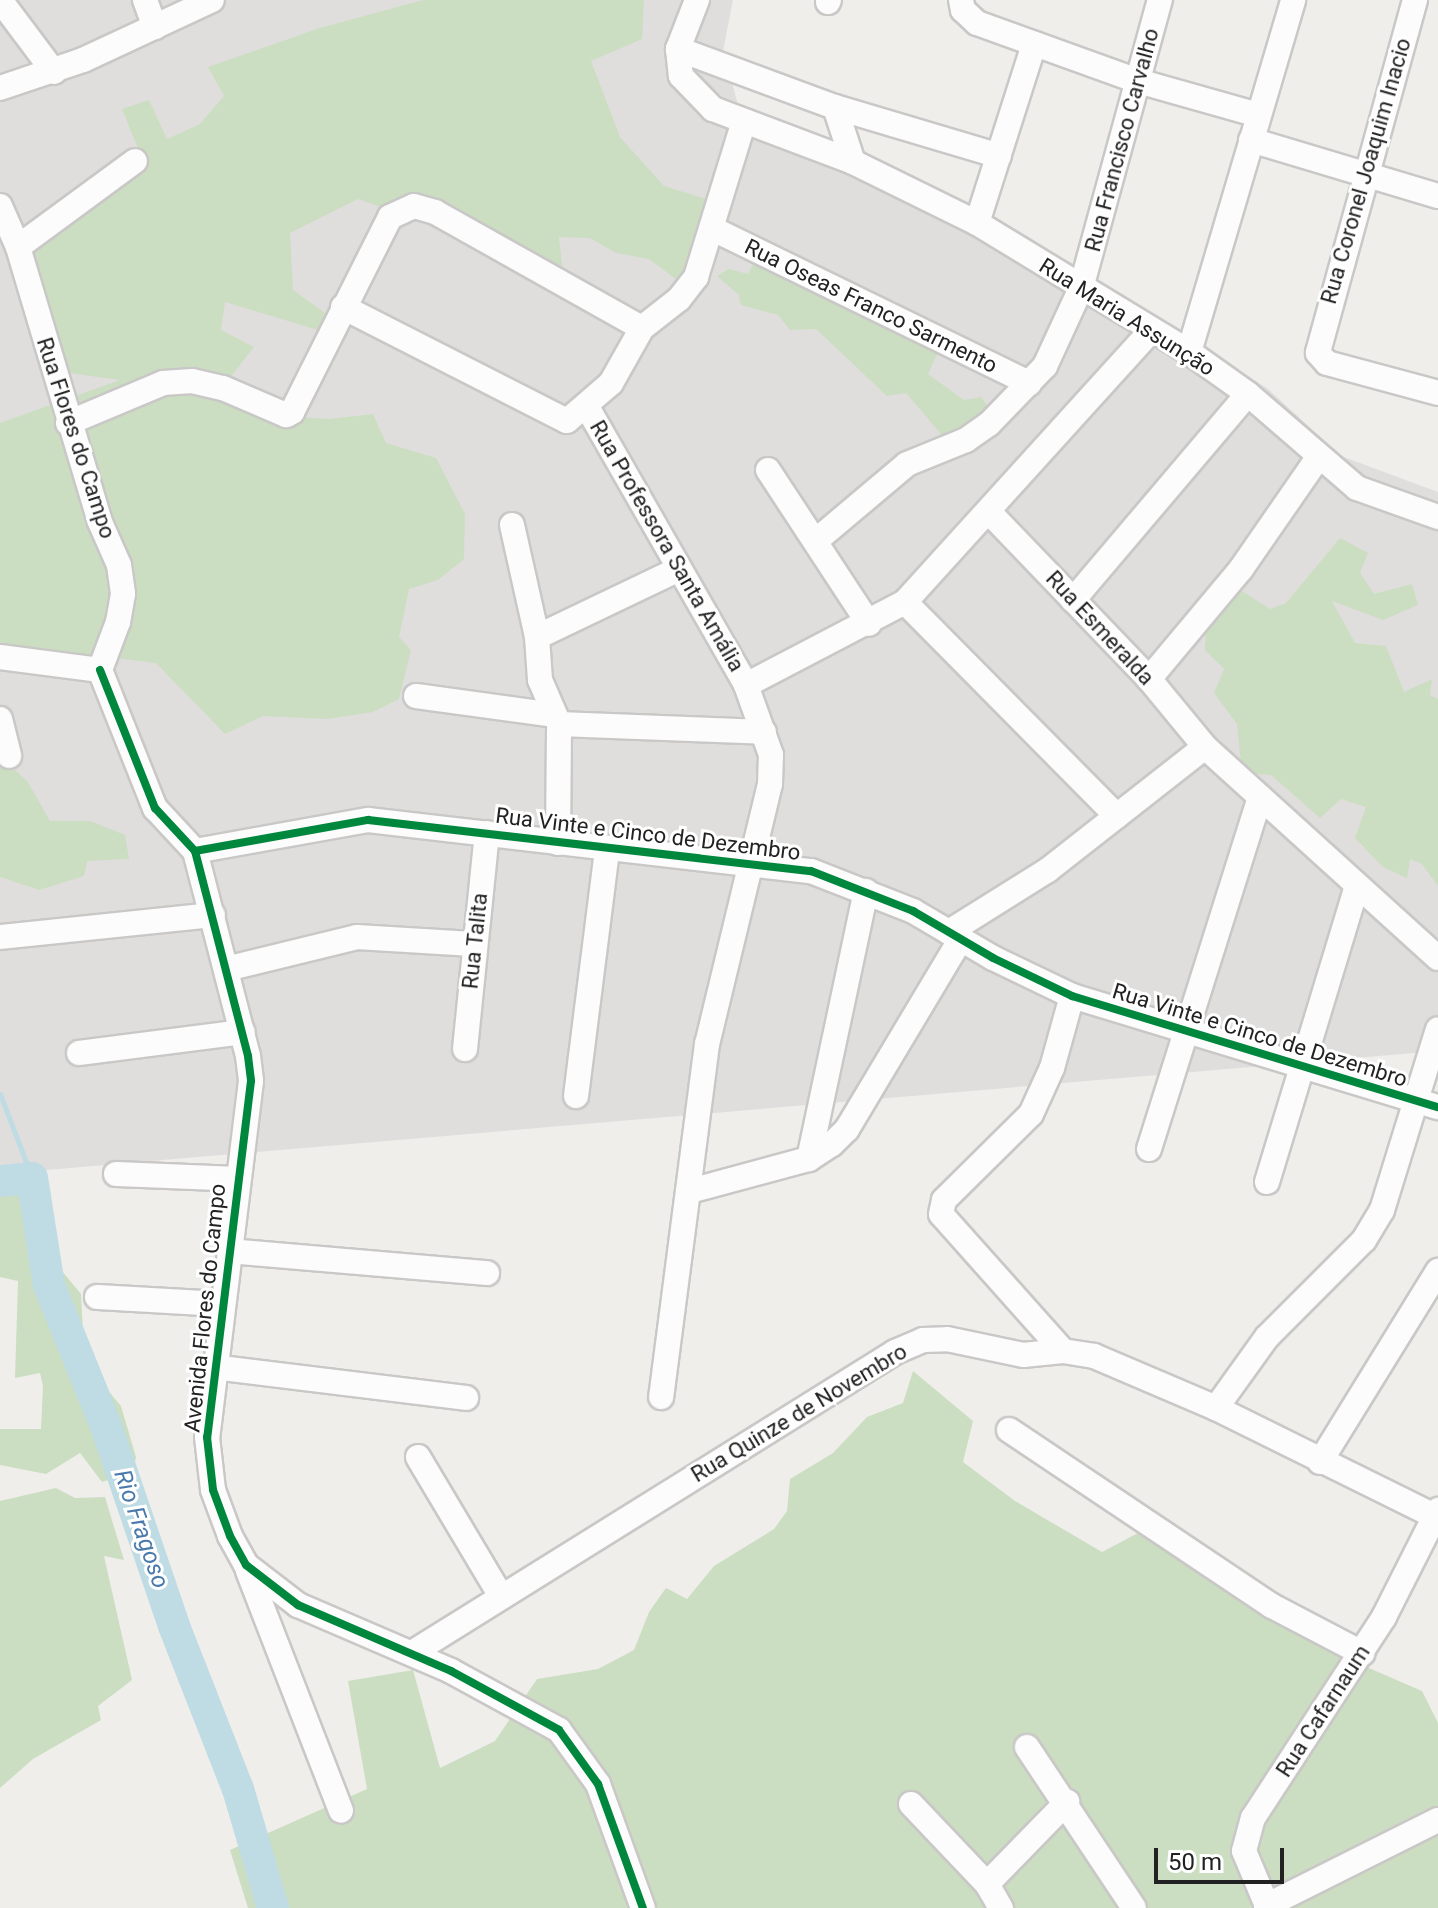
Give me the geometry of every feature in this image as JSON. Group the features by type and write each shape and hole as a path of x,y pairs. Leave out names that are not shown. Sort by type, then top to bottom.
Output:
{"street":[{"path":"0,0 54,72"},
{"path":"145,0 155,27"},
{"path":"0,88 54,72 212,0"},
{"path":"697,0 689,53 835,107 999,156"},
{"path":"961,0 963,10 977,23 1138,81 1258,115"},
{"name":"Rua Francisco Carvalho","path":"818,539 907,464 966,440 989,424 1045,366 1081,288 1160,0"},
{"path":"1189,352 1293,0"},
{"name":"Rua Coronel Joaquim Inacio","path":"1415,0 1318,341 1318,353 1327,363 1438,393"},
{"path":"977,223 1034,44"},
{"name":"Rua Maria Assunção","path":"689,53 677,66 694,92 713,109 853,162 977,223 1189,352 1248,394 1318,458 1357,488 1438,517"},
{"path":"835,107 853,162"},
{"path":"343,307 561,420 587,407 611,383 642,328 696,277 713,229 725,172 744,121"},
{"path":"1251,140 1438,196"},
{"path":"18,247 135,161"},
{"name":"Rua Flores do Campo","path":"0,206 18,247 68,423 119,565 123,594 118,622 100,670"},
{"path":"68,423 163,383 192,381 223,388 286,415 298,403 390,217 414,206 435,212 642,328"},
{"name":"Rua Oseas Franco Sarmento","path":"713,229 1029,383"},
{"path":"746,685 869,624 905,602 990,513 1152,330"},
{"path":"1073,600 1248,394"},
{"name":"Rua Professora Santa Amália","path":"587,407 677,570 746,685 771,755 770,784 707,1044 661,1397"},
{"path":"1149,679 1241,569 1318,458"},
{"path":"768,470 818,539 869,624"},
{"name":"Rua Esmeralda","path":"990,513 1149,679 1205,747 1356,889 1438,958"},
{"path":"512,525 537,637 540,680 556,719 558,843"},
{"path":"537,637 677,570"},
{"path":"905,602 1117,816"},
{"path":"0,657 100,670"},
{"name":"Avenida Flores do Campo","path":"100,670 155,808 195,851 243,1032 251,1081 207,1437 213,1490 246,1565 341,1811"},
{"path":"416,696 556,719 764,732"},
{"path":"0,719 9,756"},
{"path":"690,1191 809,1159 847,1129 954,936 1048,870 1205,747"},
{"path":"1149,1149 1260,797"},
{"name":"Rua Vinte e Cinco de Dezembro","path":"195,851 368,820 811,871 866,891 1072,996 1187,1034 1427,1104"},
{"name":"Rua Talita","path":"465,1049 473,944 487,833"},
{"path":"576,1096 607,849"},
{"path":"1267,1182 1356,889"},
{"path":"809,1159 866,891"},
{"path":"0,937 213,915"},
{"path":"226,969 357,937 473,944"},
{"path":"1063,1351 941,1214 944,1200 1031,1114 1052,1068 1072,996"},
{"path":"1216,1408 1267,1337 1364,1240 1382,1210 1427,1104 1438,1029"},
{"path":"79,1053 243,1032"},
{"path":"116,1174 238,1179"},
{"path":"229,1251 487,1273"},
{"path":"1320,1462 1438,1271"},
{"path":"97,1297 222,1304"},
{"name":"Rua Quinze de Novembro","path":"412,1653 895,1352 923,1340 947,1339 1023,1355 1063,1351 1121,1365 1216,1408 1320,1462 1436,1513"},
{"path":"214,1367 466,1398"},
{"path":"1009,1430 1272,1606 1362,1653"},
{"path":"418,1457 501,1596"},
{"name":"Rua Cafarnaum","path":"1267,1907 1244,1851 1245,1837 1362,1653 1436,1513"},
{"name":"Avenida Flores do Campo","path":"246,1565 298,1605 412,1653 559,1730 580,1753 598,1784 643,1908"},
{"path":"1027,1747 1067,1802 1134,1908"},
{"path":"987,1884 1067,1802"},
{"path":"911,1804 987,1884 1001,1908"},
{"path":"1267,1907 1438,1820"}],"shaded area":[{"path":"0,0 733,0 723,51 746,133 1053,261 1267,388 1341,456 1438,492 1438,1051 0,1174"}],"green space":[{"path":"423,0 644,0 642,39 591,61 620,137 664,186 719,203 681,283 649,259 616,253 590,238 559,237 564,284 418,196 384,208 358,199 290,233 293,290 325,313 318,330 225,302 221,330 254,347 228,380 245,413 329,419 373,414 386,443 436,458 465,514 464,559 438,580 409,589 399,637 411,650 399,699 373,712 327,719 263,716 225,734 156,663 0,644 0,423 120,380 62,372 29,256 84,203 143,161 122,109 149,100 167,139 200,124 224,96 208,67 320,28"},
{"path":"757,257 943,341 928,374 964,400 981,397 992,412 946,440 906,393 887,396 816,329 790,330 778,315 741,305 738,294 717,276 729,269 748,274"},
{"path":"1340,538 1368,553 1360,573 1374,594 1412,584 1418,605 1383,620 1332,601 1355,643 1386,646 1404,692 1432,679 1430,695 1438,699 1438,886 1422,864 1410,859 1407,878 1383,867 1355,838 1366,807 1341,799 1320,818 1271,775 1242,773 1237,724 1214,693 1224,669 1205,650 1206,621 1237,588 1270,609 1286,603"},
{"path":"0,741 5,761 28,782 50,821 90,821 125,835 129,859 87,861 84,876 39,890 0,877"},
{"path":"50,1188 57,1265 81,1294 84,1350 95,1375 121,1406 136,1457 133,1472 102,1482 80,1453 46,1474 0,1465 0,1429 41,1429 43,1386 40,1373 15,1378 18,1281 0,1277 0,1189"},
{"path":"913,1371 973,1421 963,1462 1015,1501 1102,1552 1140,1532 1325,1649 1422,1691 1438,1723 1438,1908 248,1908 230,1850 367,1789 348,1681 413,1670 440,1768 495,1741 537,1679 598,1669 634,1650 649,1612 666,1588 687,1599 714,1566 774,1529 787,1511 790,1479 833,1453 867,1417 903,1403"},
{"path":"56,1488 75,1498 105,1497 124,1560 104,1556 132,1680 98,1706 101,1720 33,1759 0,1788 0,1501"}],"waterway":[{"path":"0,1094 32,1178"},
{"name":"Rio Fragoso","path":"0,1181 32,1178 49,1285 106,1426 174,1626 238,1789 273,1908"}],"cycle path":[{"path":"100,670 155,808 195,851 248,1056 251,1081 207,1437 213,1490 230,1536 246,1565 298,1605 451,1671 559,1730 598,1784 643,1908"},
{"path":"195,851 368,820 811,871 913,911 993,958 1072,996 1438,1107"}]}
